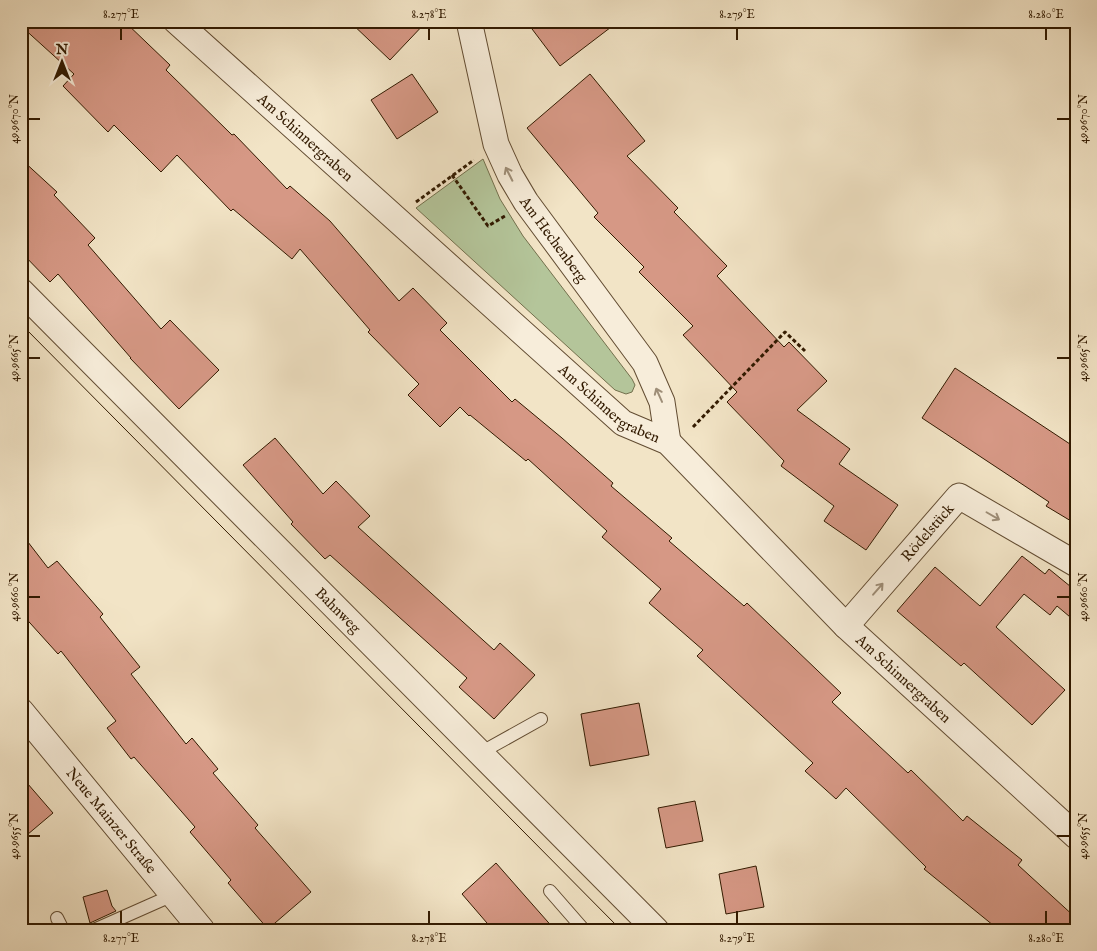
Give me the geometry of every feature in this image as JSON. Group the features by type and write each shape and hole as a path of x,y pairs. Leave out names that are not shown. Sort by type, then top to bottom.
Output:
{"street":[{"name":"Am Schinnergraben","path":"176,21 624,422 671,444 846,626 1076,836"},
{"name":"Am Hechenberg","path":"468,21 496,144 510,176 526,202 645,363 662,402 671,444"},
{"name":"Bahnweg","path":"21,291 656,930"},
{"name":"Rödelstück","path":"846,626 959,496 1076,564"},
{"name":"Neue Mainzer Straße","path":"21,711 202,930"}],"lane":[{"path":"480,753 542,719"},
{"path":"550,891 584,930"},
{"path":"94,930 173,895"},
{"path":"57,918 63,930"}],"path":[{"path":"395,217 496,144"},
{"path":"452,176 488,226 526,202"},
{"path":"671,444 785,332 805,351"}],"green space":[{"path":"483,159 500,199 523,236 632,379 635,385 632,392 626,394 615,390 416,208"}],"building":[{"path":"21,21 124,21 170,65 166,70 232,135 234,134 287,189 290,186 330,221 399,301 413,288 447,323 440,330 512,402 515,399 562,438 613,483 611,486 672,538 669,541 744,606 747,603 841,693 832,702 908,773 911,770 963,821 967,816 1022,860 1018,865 1076,918 1076,930 999,930 924,869 926,867 846,788 836,799 805,771 813,763 697,656 703,650 649,603 661,589 602,537 607,531 528,459 526,461 460,407 440,427 408,395 419,384 368,332 370,330 300,249 292,259 233,209 231,211 177,155 161,172 114,125 108,132 63,86 74,74 21,26"},
{"path":"349,21 427,21 390,60"},
{"path":"526,21 619,21 560,66"},
{"path":"412,74 438,112 397,139 371,100"},
{"path":"590,74 645,141 627,156 678,208 674,212 727,266 717,276 784,347 789,342 827,381 797,410 850,449 839,464 898,505 866,550 824,521 834,506 781,466 784,461 727,402 737,392 683,335 693,326 639,272 644,267 594,217 598,213 527,128"},
{"path":"21,159 57,192 54,195 95,238 88,245 161,329 170,320 219,370 179,409 130,358 58,274 50,282 21,252"},
{"path":"955,368 1076,448 1076,524 1046,506 1049,502 922,418"},
{"path":"275,438 323,494 336,481 370,516 358,527 494,650 500,643 535,675 494,719 459,687 467,678 330,555 325,559 291,524 293,522 243,465"},
{"path":"21,533 48,568 57,561 103,614 100,617 140,667 131,674 186,744 192,738 218,769 213,773 258,825 255,828 311,892 268,929 228,883 231,880 190,832 195,827 134,757 131,759 107,728 116,721 61,651 58,654 21,613"},
{"path":"1022,556 1045,574 1049,569 1076,591 1076,622 1057,606 1050,615 1024,594 996,627 1065,690 1032,725 964,663 961,666 897,611 935,567 980,606"},
{"path":"639,703 649,755 590,766 581,714"},
{"path":"21,776 53,813 21,840"},
{"path":"695,801 703,841 666,848 658,808"},
{"path":"496,863 555,930 493,930 462,894"},
{"path":"756,866 764,907 726,914 719,874"},
{"path":"107,890 112,906 116,911 90,923 83,897"}],"tram line":[{"path":"21,324 621,930"}]}
